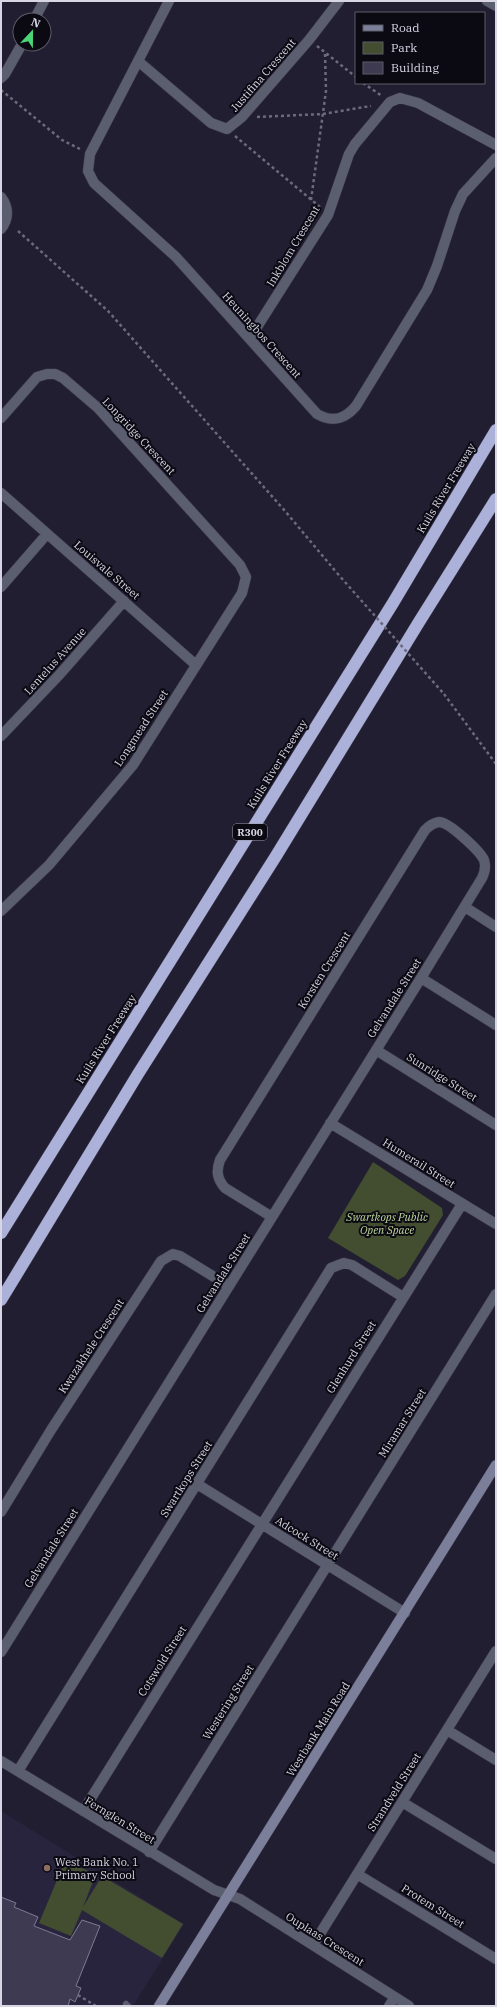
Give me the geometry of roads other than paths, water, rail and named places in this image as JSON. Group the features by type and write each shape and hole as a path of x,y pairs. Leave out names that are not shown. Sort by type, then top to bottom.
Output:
{"highway":[{"name":"Kuils River Freeway","path":"1,1233 393,603 496,430"},
{"name":"R300","path":"1,1300 138,1074 276,856 496,499"}],"street":[{"path":"38,12 44,1"},
{"name":"Heuningbos Crescent","path":"169,1 90,154 88,171 94,183 165,246 250,338 317,414 330,420 343,418 356,406 427,290 437,266 455,211 464,194 496,158"},
{"name":"Justifina Crescent","path":"138,62 211,123 227,129 242,117 309,40 339,1"},
{"path":"487,1 496,6"},
{"path":"1,78 5,74 17,52"},
{"name":"Inkblom Crescent","path":"250,338 328,214 349,154 355,144 390,102 400,98 418,103 496,145"},
{"path":"1,197 6,206 7,215 1,229"},
{"name":"Longridge Crescent","path":"1,418 37,377 47,374 63,378 98,408 240,565 246,577"},
{"name":"Louisvale Street","path":"1,493 196,665"},
{"path":"1,587 47,534"},
{"name":"Longmead Street","path":"1,911 49,865 133,765 242,593 246,577"},
{"name":"Lentelus Avenue","path":"1,736 60,674 124,601"},
{"name":"Korsten Crescent","path":"272,1217 225,1188 218,1178 217,1172 220,1160 425,830 434,823 444,823 451,827 480,854 485,862 484,874 465,907"},
{"path":"465,907 496,927"},
{"name":"Gelvandale Street","path":"1,1652 465,907"},
{"path":"421,978 496,1025"},
{"name":"Sunridge Street","path":"376,1050 496,1125"},
{"name":"Humerail Street","path":"330,1123 496,1224"},
{"name":"Glenhurd Street","path":"262,1524 462,1204"},
{"name":"Kwazakhele Crescent","path":"1,1512 55,1424 161,1261 173,1254 180,1256 229,1286"},
{"name":"Swartkops Street","path":"18,1771 331,1268 344,1263 352,1265 403,1297"},
{"name":"Miramar Street","path":"328,1565 496,1294"},
{"name":"Westbank Main Road","path":"159,2006 496,1465"},
{"name":"Adcock Street","path":"198,1484 404,1613"},
{"name":"Cotswold Street","path":"83,1811 262,1524"},
{"name":"Westering Street","path":"149,1852 328,1565"},
{"name":"Strandveld Street","path":"312,1945 447,1730 495,1657"},
{"path":"447,1730 496,1760"},
{"name":"Fernglen Street","path":"1,1761 149,1852 214,1890 228,1896"},
{"path":"402,1802 496,1860"},
{"name":"Protem Street","path":"357,1874 496,1959"},
{"name":"Ouplaas Crescent","path":"228,1896 240,1899 409,2006"},
{"path":"389,2006 395,1997"}],"place":[{"name":"West Bank No. 1 Primary School","path":"47,1868"}],"park label":[{"name":"Swartkops Public Open Space","path":"387,1223"}]}
